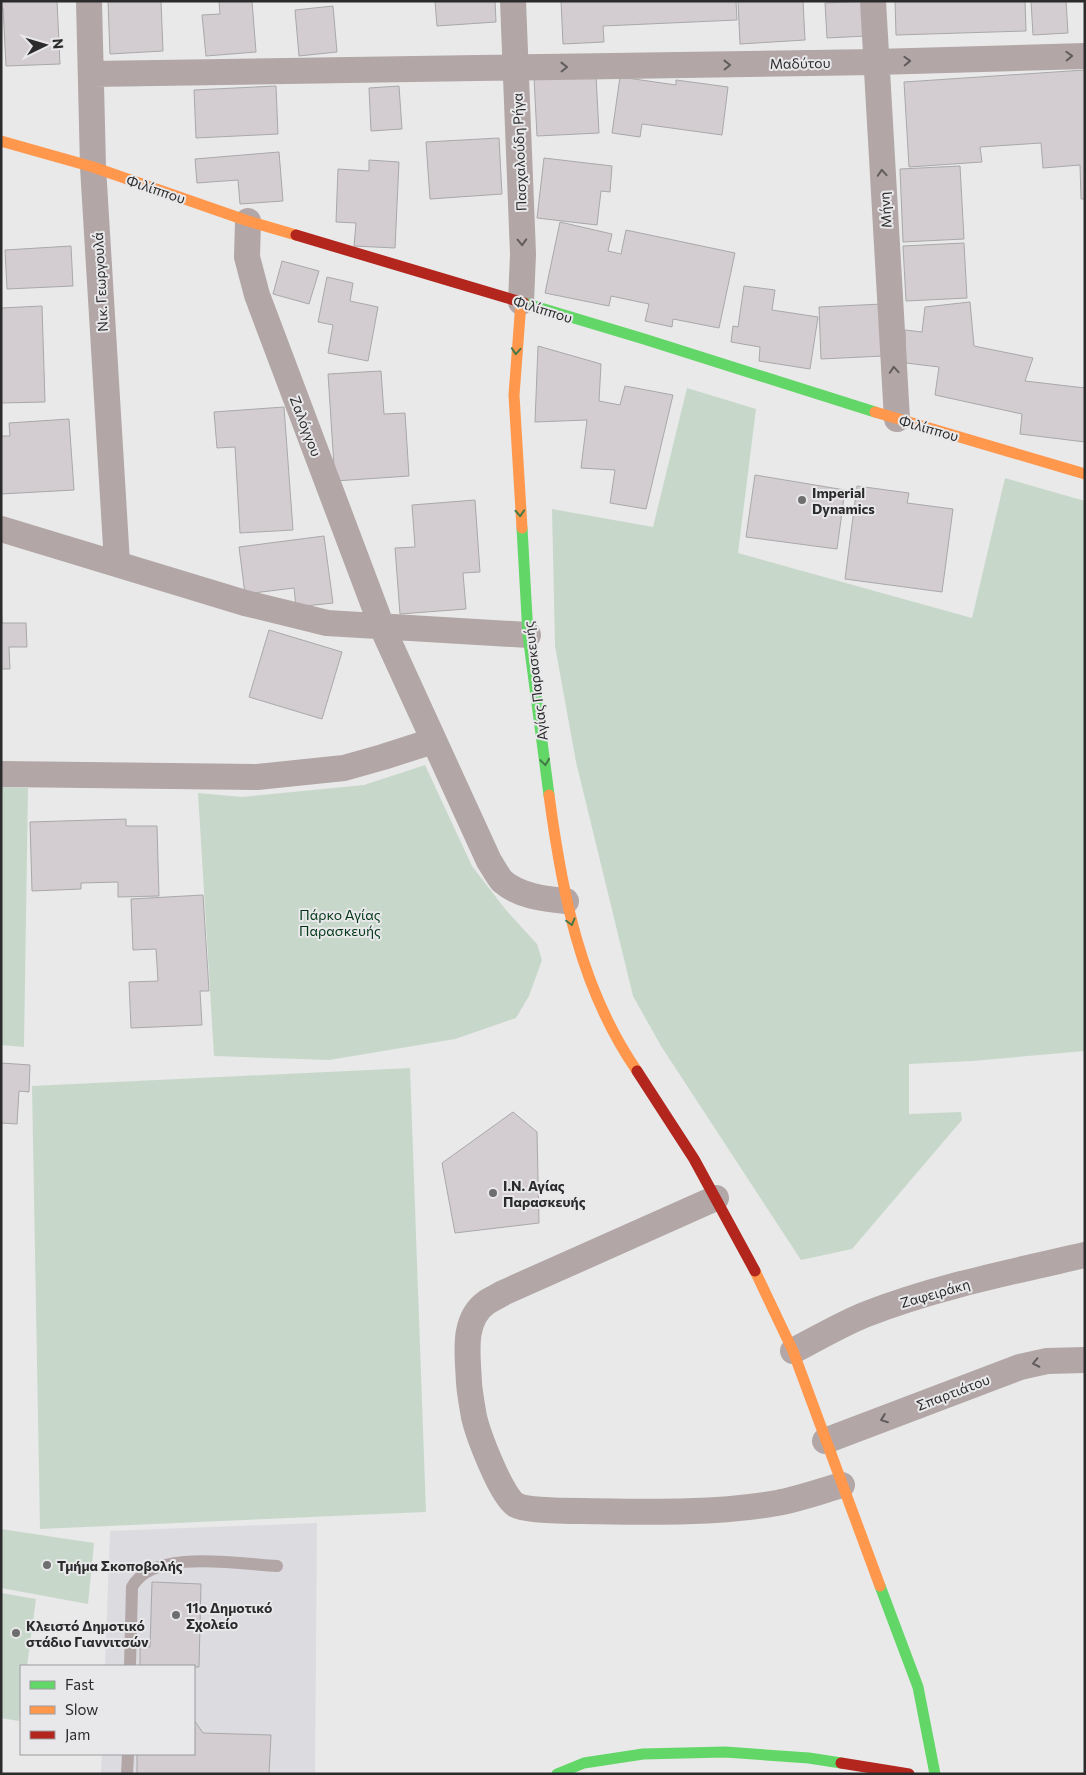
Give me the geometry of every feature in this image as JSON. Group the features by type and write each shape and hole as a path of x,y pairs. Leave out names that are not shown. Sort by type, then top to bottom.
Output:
{"street":[{"name":"Νικ. Γεωργουλά","path":"89,1 93,167 117,563"},
{"name":"Πασχαλούδη Ρήγα","path":"513,1 523,254 521,302"},
{"name":"Μήνη","path":"873,1 898,419"},
{"name":"Μαδύτου","path":"91,74 876,62 1085,56"},
{"name":"Φιλίππου","path":"1,141 93,167 248,220 654,342 898,419 1085,474"},
{"name":"Ζαλόγγου","path":"248,220 247,257 256,295 382,627 489,861 502,880 517,890 542,899 566,901"},
{"name":"Αγίας Παρασκευής","path":"521,302 514,395 528,635 557,855 566,901 584,964 597,998 621,1048 694,1159 766,1292 793,1351 918,1687 935,1774"},
{"path":"1,529 245,603 327,623 528,635"},
{"path":"1,774 257,778 344,768 433,741"},
{"path":"716,1198 503,1293 485,1303 476,1313 469,1328 467,1346 470,1397 475,1419 494,1471 516,1505 538,1509 572,1511 677,1512 741,1506 776,1502 842,1485"},
{"name":"Ζαφειράκη","path":"793,1351 863,1316 914,1298 979,1280 1085,1255"},
{"name":"Σπαρτιάτου","path":"825,1441 1020,1367 1047,1361 1085,1360"},
{"path":"556,1774 584,1763 644,1754 725,1752 809,1758 909,1774"}],"lane":[{"path":"130,1665 132,1587 145,1572 163,1565 190,1561 276,1566"},
{"path":"127,1774 128,1755"}],"shaded area":[{"path":"317,1523 315,1774 101,1774 102,1755 195,1755 195,1665 105,1665 110,1531"}],"green space":[{"path":"687,388 756,409 738,553 972,618 1005,478 1085,501 1085,1051 972,1061 909,1064 909,1114 961,1112 962,1120 852,1249 801,1260 661,1046 633,996 576,762 555,646 552,509 653,527"},
{"name":"Πάρκο Αγίας Παρασκευής","path":"425,765 472,866 506,910 537,944 542,960 529,996 516,1018 455,1039 329,1060 214,1056 198,793 242,797 364,785"},
{"path":"1,787 28,788 24,1047 1,1045"},
{"path":"410,1068 426,1512 40,1529 32,1086"},
{"name":"Τμήμα Σκοποβολής","path":"1,1529 94,1543 88,1604 1,1588"},
{"name":"Κλειστό Δημοτικό στάδιο Γιαννιτσών","path":"1,1593 36,1599 27,1665 20,1665 19,1721 1,1718"}],"building":[{"path":"1,1 57,1 60,64 6,66"},
{"path":"108,1 161,1 163,51 110,54"},
{"path":"219,1 252,1 256,52 206,56 202,15 220,14"},
{"path":"435,1 495,1 496,22 437,26"},
{"path":"561,1 736,1 737,20 603,26 604,42 563,44"},
{"path":"738,1 803,1 805,40 740,44"},
{"path":"865,1 866,36 827,38 825,3"},
{"path":"895,1 1025,1 1026,31 896,35"},
{"path":"1031,1 1066,1 1068,33 1033,35"},
{"path":"333,6 337,52 299,56 295,10"},
{"path":"1085,70 1085,199 1081,199 1080,165 1043,168 1041,143 980,147 982,162 909,167 904,82"},
{"path":"596,75 599,133 537,136 534,78"},
{"path":"620,77 676,85 676,80 728,87 722,135 642,124 640,137 612,133"},
{"path":"276,86 278,134 196,138 194,90"},
{"path":"399,86 402,129 371,131 369,88"},
{"path":"499,138 502,194 430,199 426,142"},
{"path":"279,152 283,201 240,204 238,180 197,183 195,159"},
{"path":"544,158 612,166 610,192 601,191 597,225 537,218"},
{"path":"369,160 399,162 395,248 354,246 356,223 336,222 338,169 369,171"},
{"path":"960,166 964,239 903,242 900,169"},
{"path":"560,222 612,234 608,251 621,254 626,230 735,253 719,328 673,319 672,327 645,321 649,304 611,296 609,306 545,293"},
{"path":"964,243 967,298 906,301 903,246"},
{"path":"71,246 73,286 7,289 5,250"},
{"path":"282,261 319,271 309,304 273,294"},
{"path":"327,277 353,283 350,301 378,307 368,361 328,353 333,325 318,322"},
{"path":"744,286 775,290 772,310 818,317 810,369 759,361 760,347 731,342 733,326 738,327"},
{"path":"970,302 974,346 1033,358 1025,381 1085,388 1085,442 1020,434 1022,414 935,395 939,367 906,363 905,330 922,332 925,307"},
{"path":"882,304 884,356 821,359 819,307"},
{"path":"42,306 45,402 1,403 1,308"},
{"path":"538,346 601,364 599,401 620,405 625,386 673,395 646,509 610,503 615,470 581,468 587,420 535,422"},
{"path":"381,371 384,414 405,413 409,476 335,481 328,374"},
{"path":"284,407 293,530 240,533 235,447 217,448 214,412"},
{"path":"69,419 74,490 1,494 1,436 10,436 9,423"},
{"path":"755,475 845,490 837,549 746,537"},
{"path":"857,486 909,493 907,503 953,509 942,592 845,579"},
{"path":"475,500 480,572 463,573 466,609 400,614 395,548 415,547 412,505"},
{"path":"324,536 333,603 296,607 294,588 245,594 239,547"},
{"path":"1,601 2,623 26,623 27,647 9,647 10,669 1,669"},
{"path":"269,630 342,652 322,719 249,697"},
{"path":"126,819 126,826 157,826 159,896 118,897 118,882 81,883 81,889 32,891 30,822"},
{"path":"203,895 209,991 200,991 202,1025 131,1028 129,982 158,981 156,949 133,950 131,899"},
{"path":"1,1063 30,1065 29,1092 19,1091 17,1124 1,1123"},
{"name":"Ι.Ν. Αγίας Παρασκευής","path":"513,1112 537,1132 539,1223 455,1233 442,1163"},
{"name":"11ο Δημοτικό Σχολείο","path":"152,1582 201,1584 199,1667 195,1667 195,1665 140,1665 140,1647 150,1647"},
{"path":"195,1721 203,1733 271,1735 269,1774 137,1774 137,1755 195,1755"}],"traffic: fast":[{"path":"524,303 875,412"},
{"path":"522,528 528,635 549,795"},
{"path":"880,1586 918,1687 935,1774"},
{"path":"557,1774 584,1763 643,1754 725,1752 809,1758 841,1763"}],"traffic: slow":[{"path":"1,141 93,167 248,221 296,235"},
{"path":"521,302 514,395 522,528"},
{"path":"875,412 1085,474"},
{"path":"549,795 560,868 576,939 601,1007 617,1039 637,1071"},
{"path":"755,1271 793,1351 880,1586"}],"traffic: jam":[{"path":"296,235 524,303"},
{"path":"637,1071 694,1159 755,1271"},
{"path":"841,1763 909,1774"}],"place":[{"name":"Imperial Dynamics","path":"802,500"},
{"name":"Ι.Ν. Αγίας Παρασκευής","path":"493,1193"},
{"name":"Τμήμα Σκοποβολής","path":"47,1565"},
{"name":"11ο Δημοτικό Σχολείο","path":"176,1615"},
{"name":"Κλειστό Δημοτικό στάδιο Γιαννιτσών","path":"16,1633"}]}
